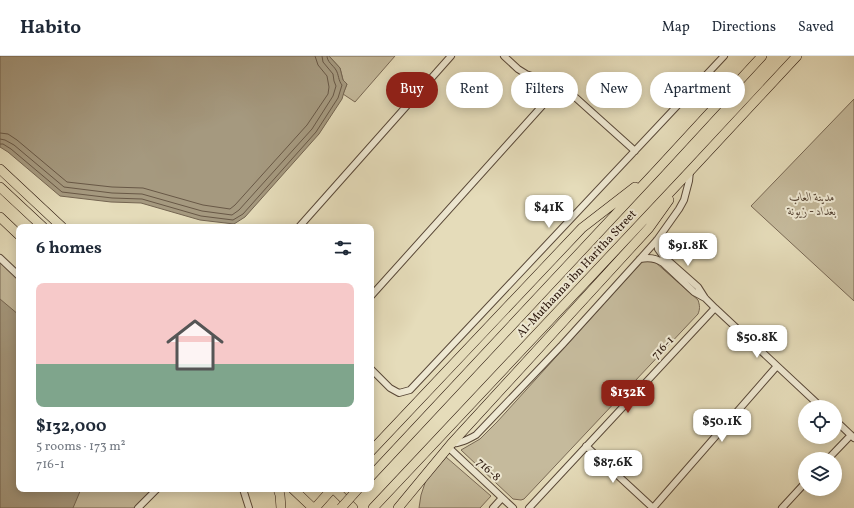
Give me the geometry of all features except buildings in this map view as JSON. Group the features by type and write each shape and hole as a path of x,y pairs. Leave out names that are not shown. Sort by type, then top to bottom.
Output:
{"main road":[{"name":"Al-Muthanna ibn Haritha Street","path":"374,473 762,56"},
{"name":"Al-Muthanna ibn Haritha Street","path":"373,508 690,172 797,56"},
{"path":"0,169 59,224"},
{"path":"374,448 582,228 657,170"},
{"path":"398,508 450,445 649,228 690,172"},
{"path":"0,186 40,224"},
{"path":"0,217 16,232"},
{"path":"407,508 413,490"},
{"path":"279,492 281,508"},
{"path":"296,492 314,508 330,492"},
{"path":"336,492 353,508"},
{"path":"341,508 355,492"}],"street":[{"path":"302,224 451,56"},
{"path":"504,56 523,72"},
{"path":"374,372 390,388 399,393 410,390 724,56"},
{"path":"578,100 635,151"},
{"path":"374,293 540,108"},
{"path":"450,445 468,440 476,435 562,345 657,240 684,200 690,172"},
{"path":"657,240 660,253 698,288 715,308 814,400"},
{"path":"0,258 16,273"},
{"path":"640,259 650,258 663,263 694,292 705,298"},
{"name":"716-1","path":"528,508 715,308"},
{"path":"586,446 653,508 778,366"},
{"path":"835,452 852,436 842,427"},
{"name":"716-8","path":"450,445 513,508"},
{"path":"782,508 798,491"},
{"path":"138,508 154,492"},
{"path":"243,492 249,508"},
{"path":"493,508 502,498"}],"green space":[{"path":"329,56 395,56 355,102 343,94 347,84 343,80 340,68"},
{"name":"مدينة العاب بغداد - زيونة","path":"854,99 854,301 751,206"},
{"path":"0,257 16,273 16,492 155,492 140,508 0,508"},
{"path":"642,262 655,262 698,300 700,307 698,314 524,499 513,499 461,450 480,439 497,422"},
{"path":"446,457 491,496 480,508 419,508 421,495 427,477"}],"water":[{"path":"0,56 329,56 340,68 343,80 347,84 342,99 319,134 245,217 234,224 200,220 141,203 111,202 60,196 0,147"},
{"path":"0,299 16,312 16,492 80,492 73,508 0,508"}]}
